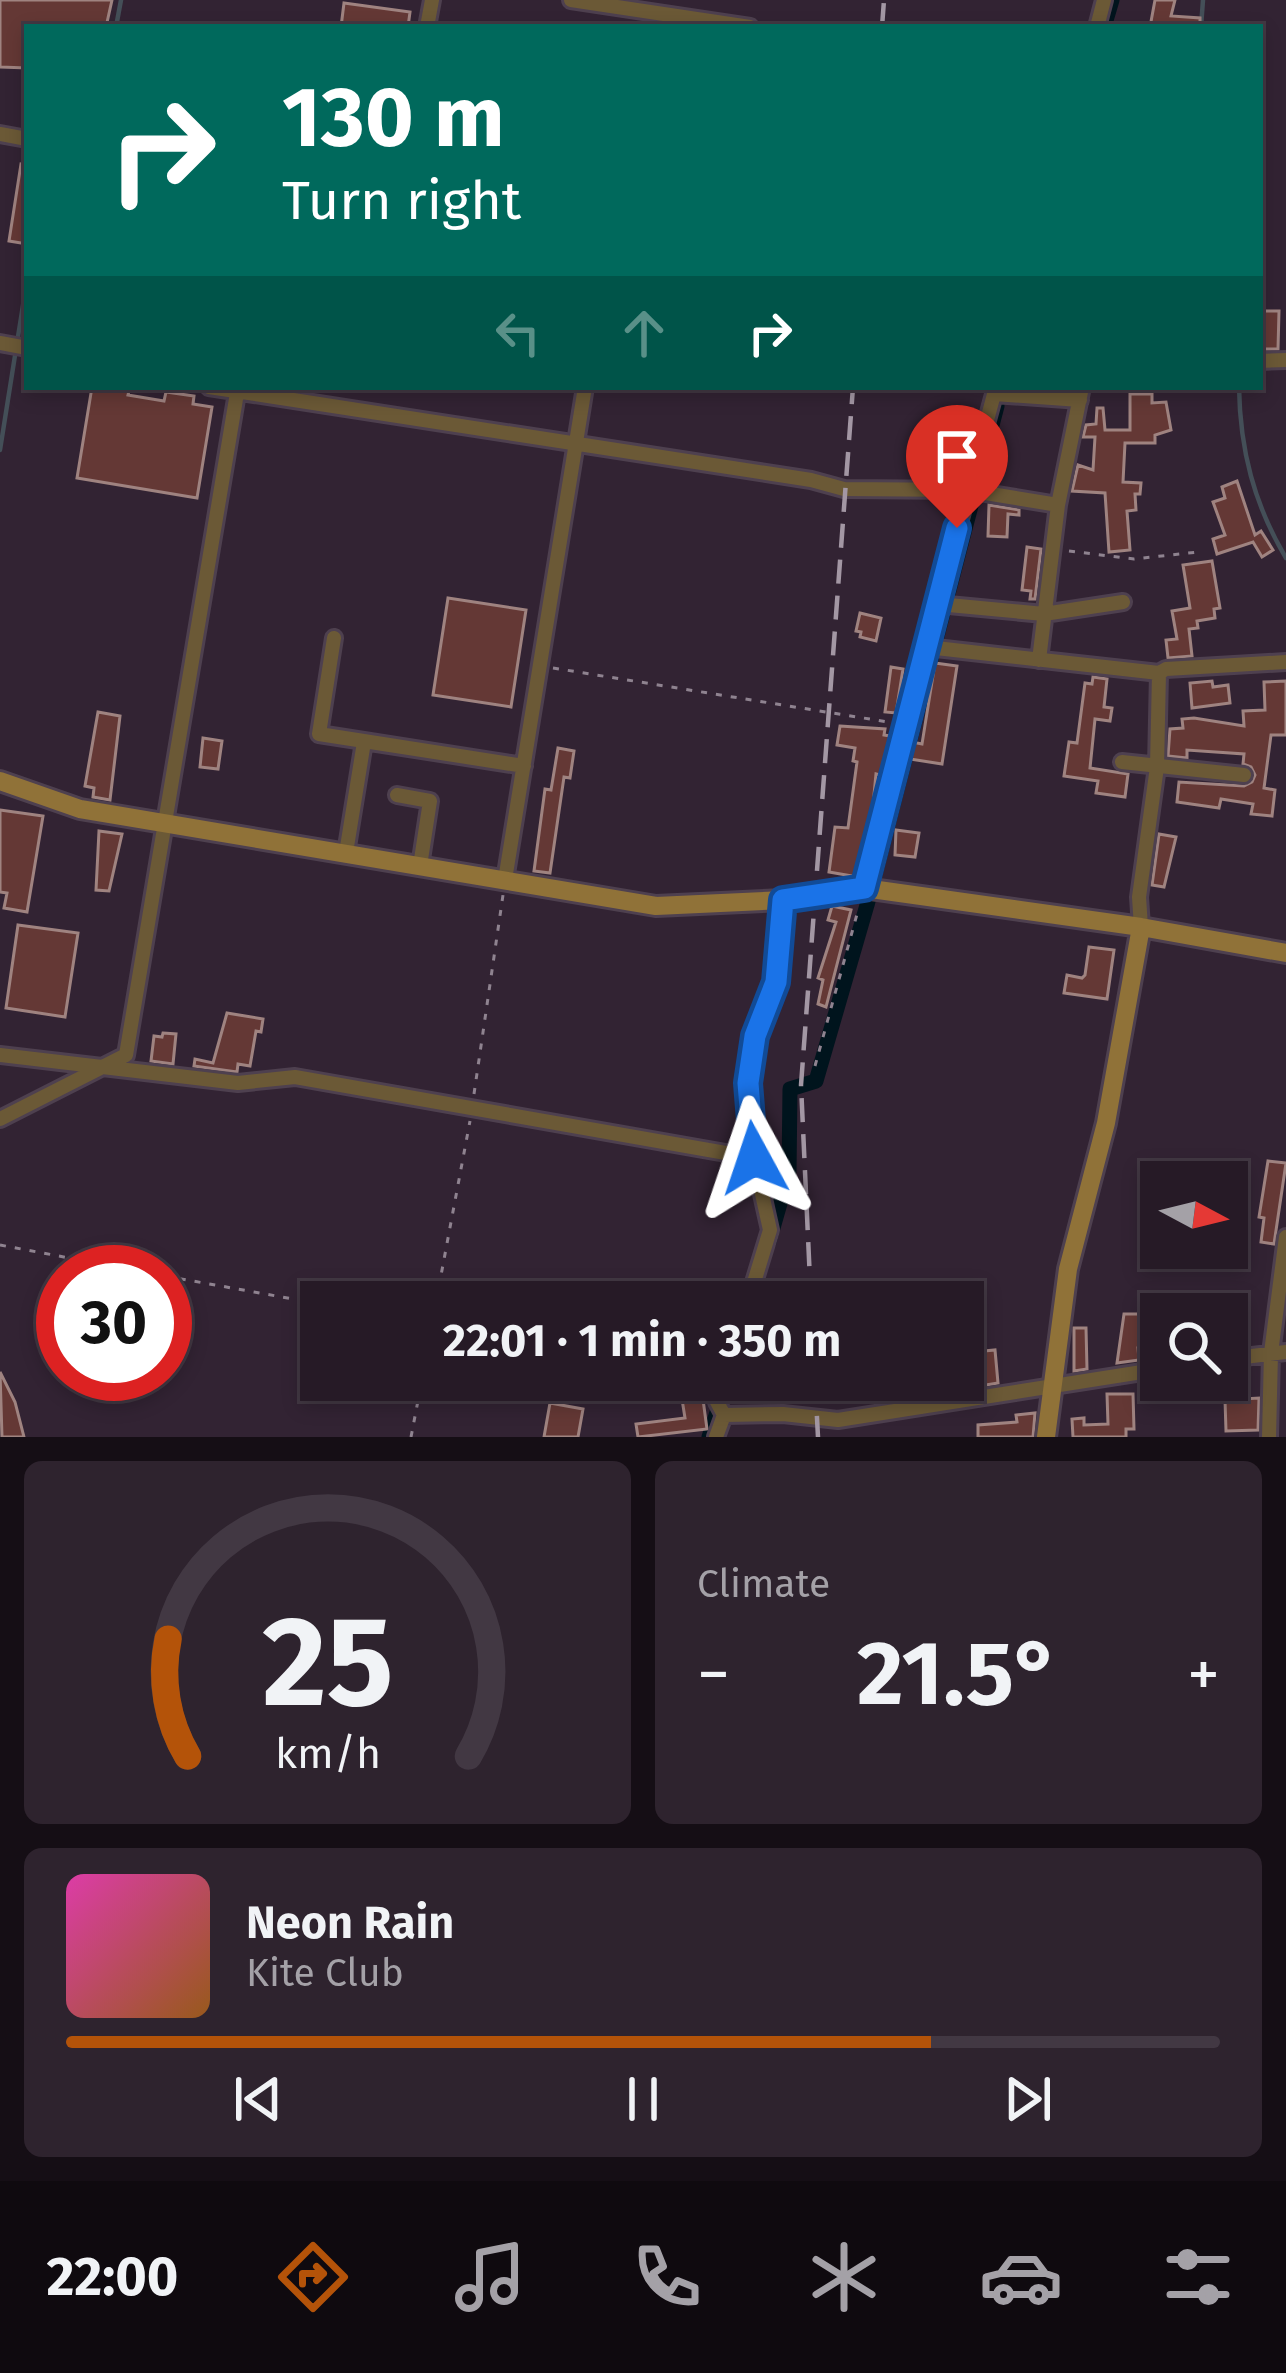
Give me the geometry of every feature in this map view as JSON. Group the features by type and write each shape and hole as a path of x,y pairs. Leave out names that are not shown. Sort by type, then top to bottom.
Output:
{"street":[{"path":"572,0 730,24"},
{"path":"223,390 812,480 844,489 967,490 1058,505"},
{"path":"506,880 584,390"},
{"path":"864,888 995,391 1081,394 1058,505 1039,660"},
{"path":"0,1119 126,1054 237,393"},
{"path":"938,604 1044,614 1123,602"},
{"path":"334,638 319,734 524,766"},
{"path":"927,647 1159,674 1166,669 1286,662"},
{"path":"1046,1437 1068,1269 1106,1123 1141,927 1139,896 1157,767 1159,674"},
{"path":"346,853 364,742"},
{"path":"1122,762 1244,775"},
{"path":"0,781 80,808 656,906 783,900 864,888 1141,927 1286,953"},
{"path":"397,795 430,800 420,866"},
{"path":"754,1281 770,1229 754,1158 748,1083 755,1036 776,982 783,900"},
{"path":"0,1055 238,1083 296,1077 754,1158"},
{"path":"1269,1437 1286,1237"},
{"path":"1248,1357 1279,1353"},
{"path":"724,1415 838,1420 1140,1373"},
{"path":"716,1437 724,1415 717,1401"}],"path":[{"path":"1053,548 1134,559 1198,553"},
{"path":"540,666 904,724"},
{"path":"440,1281 506,880"},
{"path":"815,1066 864,888"},
{"path":"0,1245 36,1252"},
{"path":"192,1281 300,1300"},
{"path":"411,1437 418,1401"}],"building":[{"path":"0,0 112,0 107,24 24,24 24,68 0,67"},
{"path":"1155,0 1175,0 1171,16 1200,18 1200,24 1151,24"},
{"path":"344,3 410,12 408,24 341,24"},
{"path":"21,164 24,164 24,244 9,241"},
{"path":"1263,311 1279,311 1278,349 1263,349"},
{"path":"92,390 129,390 128,395 164,401 166,392 194,396 193,404 212,407 197,498 77,478"},
{"path":"1130,394 1152,394 1152,403 1166,402 1171,430 1155,435 1155,443 1125,443 1123,482 1141,483 1140,494 1135,494 1136,510 1127,511 1130,550 1109,552 1105,493 1072,491 1078,465 1093,470 1095,437 1083,437 1086,425 1096,424 1097,408 1103,408 1105,430 1130,430"},
{"path":"1237,481 1255,535 1261,531 1273,550 1262,557 1253,542 1217,554 1213,539 1225,535 1213,502 1225,498 1222,487"},
{"path":"989,505 1019,510 1019,515 1008,514 1007,537 988,536"},
{"path":"1027,547 1041,549 1035,599 1030,599 1031,591 1022,590"},
{"path":"1212,561 1220,608 1214,609 1215,618 1197,621 1198,628 1189,629 1192,656 1168,658 1166,640 1177,639 1172,611 1190,608 1183,565"},
{"path":"448,598 526,610 511,707 433,695"},
{"path":"860,613 881,618 876,641 856,631"},
{"path":"935,663 957,666 942,764 910,759 912,742 922,744"},
{"path":"891,667 903,669 896,713 885,712"},
{"path":"1093,677 1107,679 1104,707 1112,708 1110,721 1095,719 1090,768 1128,774 1125,797 1096,793 1098,781 1064,776 1069,742 1077,743 1085,683 1092,684"},
{"path":"1212,681 1213,687 1228,685 1230,703 1192,708 1190,683"},
{"path":"1286,681 1286,735 1271,735 1264,788 1275,790 1272,816 1251,814 1253,804 1221,799 1219,808 1177,802 1179,782 1244,786 1255,775 1243,764 1244,754 1187,750 1187,758 1168,756 1170,729 1183,728 1182,719 1194,718 1244,726 1243,711 1265,710 1264,682"},
{"path":"98,712 120,716 110,800 93,797 94,788 85,786"},
{"path":"840,726 885,729 884,735 890,736 880,775 876,774 855,876 829,872 835,827 848,828 857,762 853,761 855,748 837,745"},
{"path":"203,738 222,741 218,769 200,767"},
{"path":"558,748 574,751 570,778 564,777 550,873 534,871 545,789 551,790"},
{"path":"0,810 43,816 27,912 4,908 7,893 0,892"},
{"path":"896,830 919,833 915,857 895,855"},
{"path":"99,831 122,834 109,891 96,890"},
{"path":"1159,834 1176,837 1164,887 1152,885"},
{"path":"832,906 851,910 826,1007 818,1004 823,980 818,978 836,922 828,920"},
{"path":"18,925 78,933 65,1017 6,1008"},
{"path":"1089,947 1114,950 1107,999 1064,993 1067,975 1085,975"},
{"path":"227,1013 263,1019 250,1066 238,1064 237,1072 194,1066 195,1059 213,1063"},
{"path":"176,1034 173,1064 151,1061 154,1036"},
{"path":"1268,1161 1286,1163 1274,1244 1261,1242 1264,1218 1259,1217"},
{"path":"1124,1314 1140,1314 1139,1360 1117,1363"},
{"path":"1074,1328 1086,1328 1087,1369 1074,1371"},
{"path":"995,1350 998,1383 984,1385 984,1351"},
{"path":"0,1372 15,1402 24,1437 2,1437"},
{"path":"1107,1394 1133,1394 1134,1429 1126,1429 1126,1437 1073,1437 1072,1419 1084,1418 1084,1425 1108,1424"},
{"path":"1259,1398 1258,1430 1226,1431 1225,1401"},
{"path":"682,1401 703,1401 707,1429 638,1437 636,1424 685,1418"},
{"path":"550,1403 583,1409 578,1437 544,1437"},
{"path":"1035,1413 1033,1437 978,1437 978,1425 1017,1422 1016,1415"}],"waterway":[{"path":"117,24 121,0"},
{"path":"1105,24 1112,0"},
{"path":"1201,24 1203,0"},
{"path":"0,450 24,299"},
{"path":"1239,390 1251,476 1286,558"},
{"path":"769,1242 789,1172 790,1089 816,1081 867,905 997,406"},
{"path":"709,1437 721,1401"}],"railway":[{"path":"882,24 884,0"},
{"path":"810,1281 801,1085 853,390"},
{"path":"816,1401 818,1437"}],"route":[{"path":"754,1158 748,1083 755,1036 776,982 783,900 864,888 957,528"}]}
